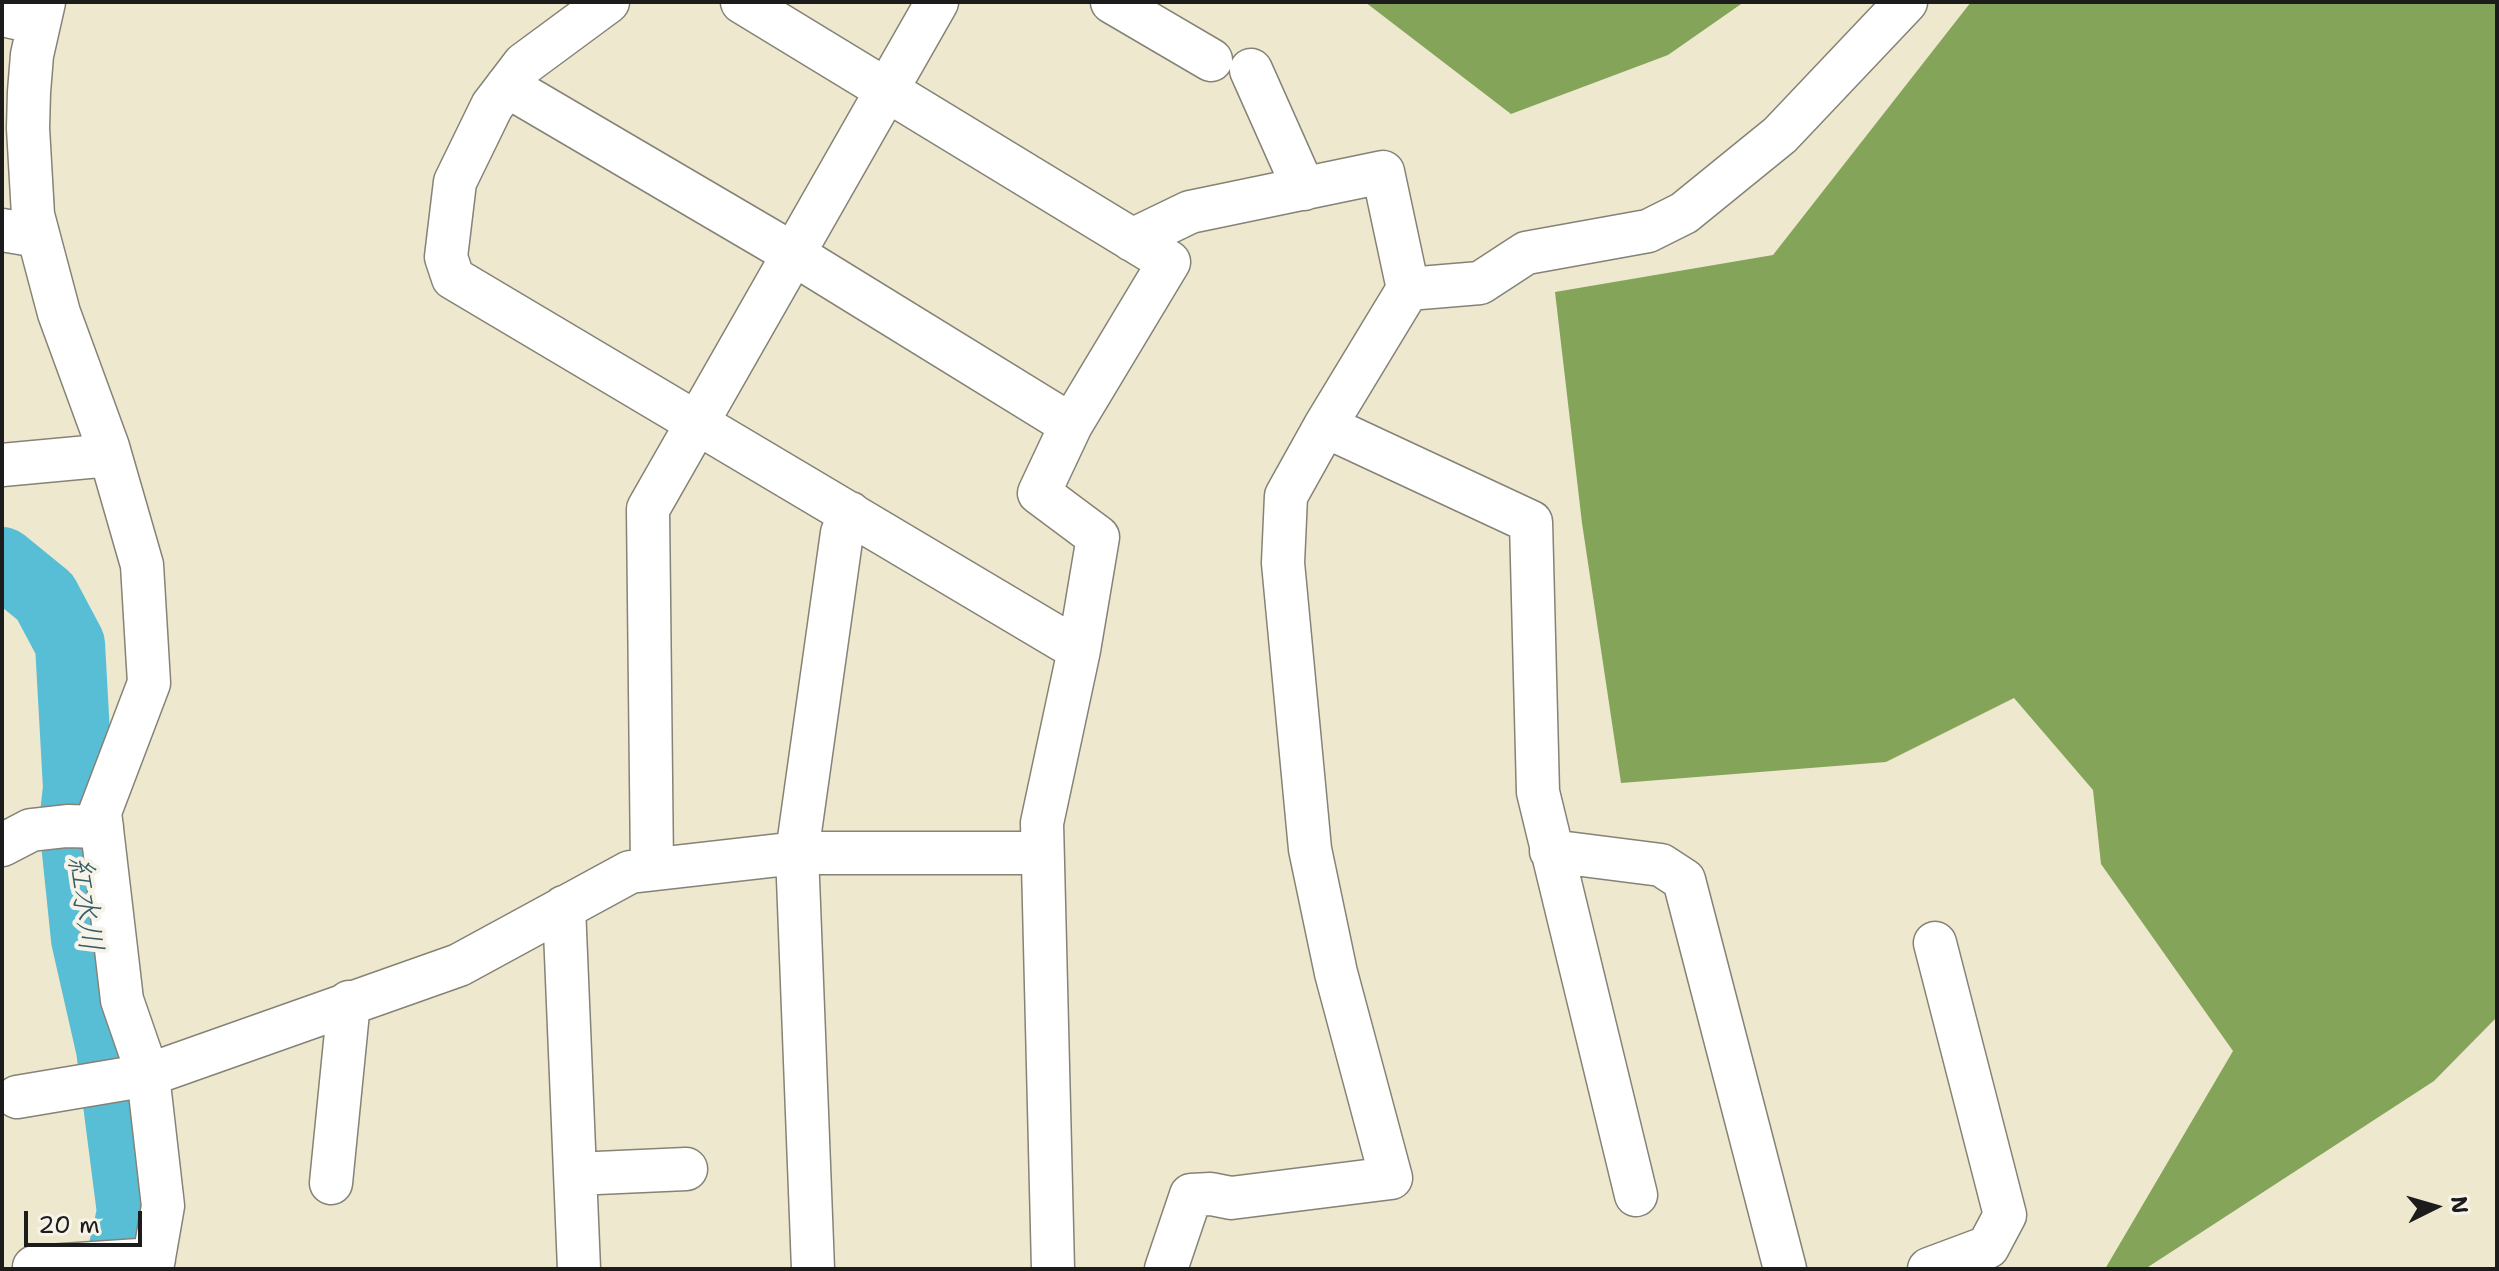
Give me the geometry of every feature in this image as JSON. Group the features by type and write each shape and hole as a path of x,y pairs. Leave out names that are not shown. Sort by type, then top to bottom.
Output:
{"street":[{"path":"608,2 524,64 492,106 455,182 446,257 453,278 1079,650"},
{"path":"742,2 1169,262 1071,425 1039,493 1098,537 1079,650 1042,823 1053,1269"},
{"path":"652,868 648,509 937,2"},
{"path":"1112,2 1211,60"},
{"path":"1408,289 1480,283 1526,253 1648,231 1684,213 1780,135 1906,2"},
{"path":"2,845 31,830 85,826 100,812 149,683 142,565 110,455 59,313 20,233 33,215 28,128 32,55 29,13"},
{"path":"1251,70 1304,189"},
{"path":"507,86 795,255 1071,425"},
{"path":"1132,240 1190,212 1383,172 1408,289 1286,496 1283,563 1310,849 1336,973 1391,1178 1231,1198 1211,1194 1191,1195 1166,1269"},
{"path":"1325,426 1531,522 1538,792 1636,1195"},
{"path":"2,465 110,455"},
{"path":"813,1269 797,853 842,533 850,513"},
{"path":"34,1267 153,1264 163,1206 148,1075 122,1000 85,826"},
{"path":"1551,851 1661,865 1684,880 1785,1269"},
{"path":"17,1097 148,1075 459,965 630,872 797,853 1042,853"},
{"path":"564,907 579,1269"},
{"path":"1929,1269 1988,1247 2005,1215 1935,943"},
{"path":"331,1183 349,1002"},
{"path":"575,1174 686,1169"}],"green space":[{"path":"1365,2 1744,2 1668,55 1511,114"},
{"path":"1971,2 2497,2 2497,1017 2434,1081 2145,1269 2105,1269 2233,1051 2101,864 2093,790 2014,698 1886,762 1621,783 1582,523 1555,292 1773,255"}],"waterway":[{"name":"紅水川","path":"2,562 45,597 70,644 78,788 74,823 86,939 111,1049 132,1212 119,1269"}]}
